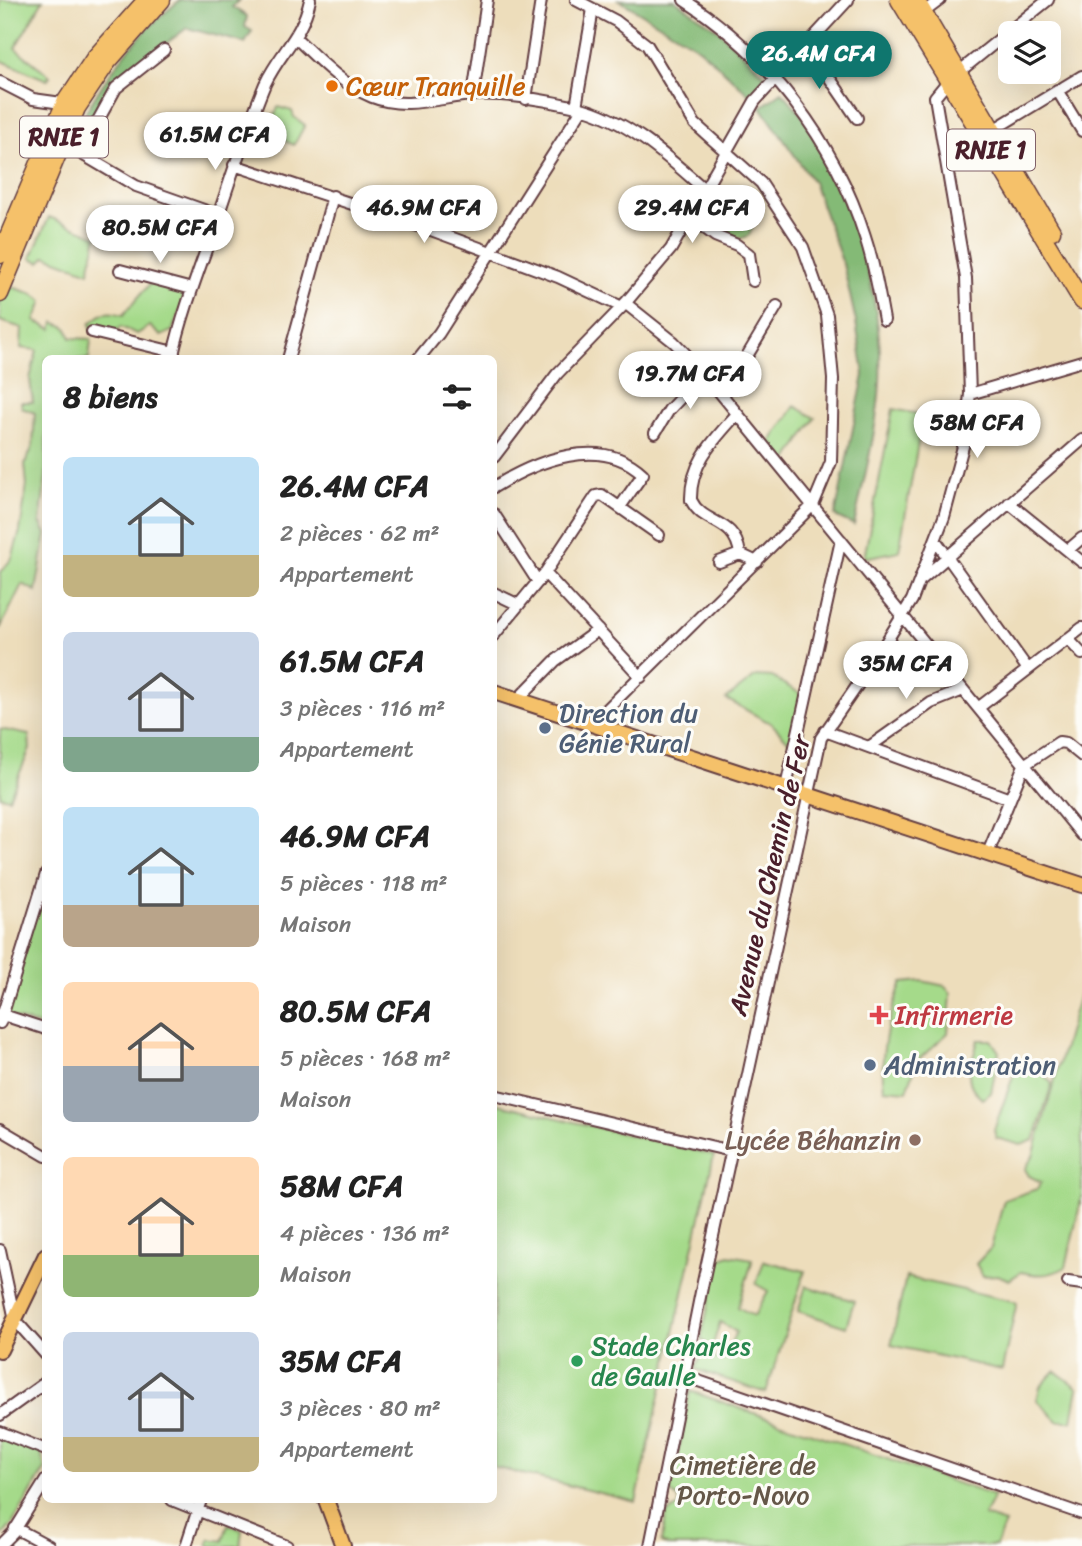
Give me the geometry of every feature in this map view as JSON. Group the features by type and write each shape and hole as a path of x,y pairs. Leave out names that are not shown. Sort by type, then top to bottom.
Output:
{"highway":[{"name":"RNIE 1","path":"0,255 95,57 146,0"},
{"name":"RNIE 1","path":"0,294 71,105 162,0"},
{"name":"RNIE 1","path":"899,0 993,130 1082,281"},
{"name":"RNIE 1","path":"920,6 954,77 1082,301"}],"main road":[{"path":"497,693 1082,885"},
{"path":"0,1350 42,1263"},
{"path":"327,1503 343,1546"}],"street":[{"path":"92,332 173,355 192,289 234,166 266,84 279,60 297,38 310,0"},
{"path":"473,95 487,0"},
{"path":"526,99 541,0"},
{"path":"576,0 616,20 647,45 695,124 728,151 761,184 792,226 822,294 831,341 832,453 828,471 813,505 592,724"},
{"path":"684,0 713,20 774,78 814,131 849,195 872,260 884,320"},
{"path":"497,453 557,374 624,305 671,249 755,101 848,0"},
{"path":"920,6 940,0"},
{"path":"954,77 1048,0"},
{"path":"421,355 491,253 579,108 593,9"},
{"path":"297,38 353,87 380,99 411,103 473,95 526,99 579,108 615,123 653,146 705,190"},
{"path":"807,45 857,118"},
{"path":"164,50 116,89 80,153 136,186 218,215"},
{"path":"993,130 1082,76"},
{"name":"Avenue du Chemin de Fer","path":"650,1546 807,795 825,731 903,617 936,541 965,439 970,394 969,324 963,248 935,97 954,77"},
{"path":"0,82 33,99 71,105"},
{"path":"1058,90 1082,131"},
{"path":"234,166 333,196 558,278 624,305 674,342 704,373 1082,835"},
{"path":"289,355 333,196"},
{"path":"690,217 715,236 737,244 749,254 753,281"},
{"path":"120,271 192,289"},
{"path":"723,396 777,306"},
{"path":"970,394 1082,361"},
{"path":"655,433 669,410 704,373"},
{"path":"737,414 697,465 691,500 699,511 732,532 740,554 757,562"},
{"path":"920,581 1082,440"},
{"path":"497,486 534,466 559,458 606,454 628,461 643,474 620,507"},
{"path":"497,632 541,577 596,496 602,495 659,535"},
{"path":"1009,503 1082,562"},
{"path":"497,518 541,577 598,630 641,677"},
{"path":"1068,550 1082,538"},
{"path":"786,788 841,540"},
{"path":"936,541 1027,668"},
{"path":"719,562 740,554"},
{"path":"497,595 519,606"},
{"path":"978,708 1082,628"},
{"path":"517,700 555,661 598,630"},
{"path":"1068,639 1082,654"},
{"path":"869,747 931,703 963,690"},
{"path":"825,731 1010,799"},
{"path":"988,853 1024,765 1059,742 1082,756"},
{"path":"42,887 1,1017 42,1028"},
{"path":"497,1096 731,1151"},
{"path":"0,1129 42,1154"},
{"path":"0,1250 15,1320 42,1350"},
{"path":"1068,1282 1082,1284"},
{"path":"684,1376 1082,1514"},
{"path":"0,1415 42,1385"},
{"path":"0,1432 42,1448"},
{"path":"0,1546 42,1486"},
{"path":"186,1546 200,1505 287,1546"},
{"path":"15,1528 50,1546"}],"green space":[{"path":"0,0 43,0 15,48 50,76 47,80 0,60"},
{"path":"180,0 239,0 232,7 247,16 245,27 252,31 245,43 187,28 118,79 77,151 68,148 89,106 115,67 145,31"},
{"path":"619,0 675,0 718,30 767,77 751,96 699,48"},
{"path":"782,92 804,119 824,151 842,188 868,269 876,310 880,383 870,454 854,525 835,516 864,375 856,322 843,264 813,182 761,107"},
{"path":"278,107 292,111 294,117 305,125 294,145 285,141 284,133 271,125"},
{"path":"725,193 733,204 738,201 750,206 747,217 753,226 749,235 742,238 718,232 706,225"},
{"path":"49,217 97,236 89,272 46,256 40,262 31,258"},
{"path":"153,280 184,288 186,296 172,331 161,336 150,326 137,334 121,327 110,336 92,332 90,324 94,320 109,312 123,315"},
{"path":"9,286 33,294 43,301 35,321 52,329 54,322 66,327 71,338 91,339 89,355 42,355 42,557 36,591 22,584 0,629 0,573 12,558 20,531 27,485 25,464 33,446 35,413 22,408 21,402 33,402 30,379 37,350 21,348 22,328 0,321 0,301"},
{"path":"795,406 815,418 787,461 769,444"},
{"path":"893,409 923,415 899,551 864,558"},
{"path":"756,676 772,677 806,697 795,748 772,724 726,699"},
{"path":"0,729 29,735 30,749 9,798 0,796"},
{"path":"42,885 42,1026 2,1015"},
{"path":"922,981 945,986 951,993 948,1033 917,1061 907,1091 884,1089 884,1049 897,996 902,983"},
{"path":"1082,984 1082,1195 1066,1267 1044,1274 1021,1272 1009,1280 998,1275 983,1276 976,1264 991,1248 1004,1200 1037,1189 1041,1182 1029,1176 1025,1169 1033,1156"},
{"path":"978,1040 991,1040 999,1052 991,1093 982,1099 971,1086 969,1079"},
{"path":"1017,1065 1037,1071 1052,1084 1034,1140 1021,1145 996,1138 994,1130"},
{"path":"497,1104 714,1155 636,1502 497,1468"},
{"path":"729,1255 753,1259 738,1307 754,1316 768,1291 756,1284 764,1261 805,1271 766,1393 695,1369 702,1354 723,1360 736,1332 720,1322 712,1348 701,1339 718,1260"},
{"path":"906,1277 1017,1302 1002,1370 891,1345"},
{"path":"806,1286 854,1301 846,1327 798,1311"},
{"path":"1055,1371 1078,1388 1072,1421 1058,1421 1037,1400 1040,1387"},
{"name":"Cimetière de Porto-Novo","path":"690,1391 994,1496 984,1516 1005,1523 996,1546 669,1546 661,1543 667,1513 679,1506 679,1499 670,1492"},
{"path":"0,1437 41,1453 42,1474 11,1526 0,1538"},
{"path":"228,1524 242,1530 240,1546 208,1546 210,1539 223,1541"}],"place":[{"name":"Cœur Tranquille","path":"332,86"},
{"name":"Direction du Génie Rural","path":"545,728"},
{"name":"Infirmerie","path":"879,1015"},
{"name":"Administration","path":"870,1065"},
{"name":"Lycée Béhanzin","path":"915,1140"},
{"name":"Stade Charles de Gaulle","path":"577,1361"}]}
